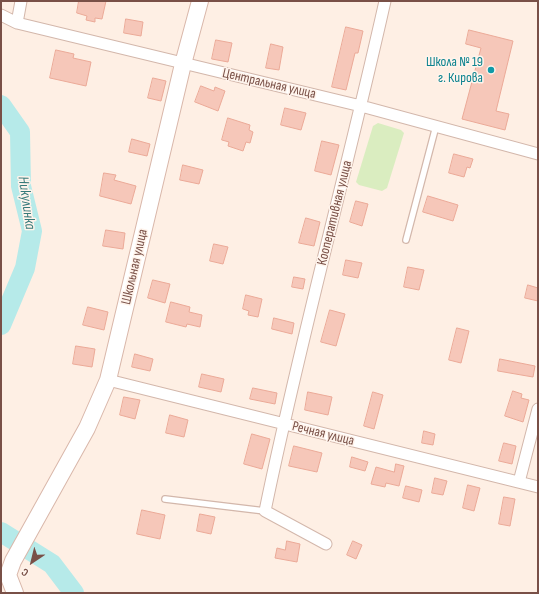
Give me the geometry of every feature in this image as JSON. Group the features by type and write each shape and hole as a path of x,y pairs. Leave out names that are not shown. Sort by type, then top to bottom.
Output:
{"street":[{"path":"17,23 21,1"},
{"name":"Школьная улица","path":"7,570 87,428 108,380 183,64 200,1"},
{"name":"Кооперативная улица","path":"265,511 283,424 361,106 385,1"},
{"name":"Центральная улица","path":"1,15 17,23 361,106 538,154"},
{"name":"Речная улица","path":"108,380 538,487"},
{"path":"519,482 538,409"},
{"path":"265,511 326,544"},
{"path":"7,570 14,593"}],"lane":[{"path":"406,240 436,126"},
{"path":"165,499 265,511"}],"green space":[{"path":"378,123 401,130 404,133 387,188 382,191 359,185 356,182 373,126"}],"building":[{"path":"79,1 106,1 102,19 95,18 95,22 86,20 87,16 77,13"},
{"path":"126,19 143,22 141,36 124,33"},
{"path":"346,27 363,31 358,53 355,53 346,90 332,87"},
{"name":"Школа № 19 г. Кирова","path":"469,30 513,41 496,111 509,114 505,130 462,119 481,48 466,44"},
{"path":"216,40 232,43 228,62 212,59"},
{"path":"271,44 283,47 279,70 266,68"},
{"path":"56,50 74,54 73,58 91,62 86,86 50,78"},
{"path":"153,78 166,81 161,101 148,98"},
{"path":"201,86 214,91 215,87 225,91 218,111 195,102"},
{"path":"285,108 306,113 301,130 281,125"},
{"path":"228,118 250,125 249,130 253,132 250,143 246,142 243,151 228,146 229,142 222,140"},
{"path":"132,139 150,144 147,156 129,152"},
{"path":"322,141 339,145 331,175 315,171"},
{"path":"454,154 473,159 470,168 467,167 464,177 449,173"},
{"path":"183,165 203,170 199,184 180,180"},
{"path":"104,173 116,175 114,180 136,186 131,204 100,196"},
{"path":"428,196 458,205 453,221 423,212"},
{"path":"356,201 368,204 362,226 350,222"},
{"path":"306,218 320,222 314,246 299,243"},
{"path":"106,230 125,233 123,249 103,246"},
{"path":"214,244 228,247 223,264 210,261"},
{"path":"346,260 362,263 358,278 343,275"},
{"path":"408,267 424,270 419,290 404,287"},
{"path":"294,277 305,279 303,289 292,287"},
{"path":"153,280 170,284 165,303 148,298"},
{"path":"528,285 538,288 538,301 525,298"},
{"path":"246,295 262,299 258,317 248,315 249,311 243,309"},
{"path":"171,302 190,307 189,312 202,315 200,327 187,324 186,327 166,322"},
{"path":"88,307 108,312 104,330 83,325"},
{"path":"330,310 345,314 336,346 321,342"},
{"path":"274,318 294,323 292,334 272,329"},
{"path":"457,328 469,331 461,363 449,360"},
{"path":"76,346 95,349 92,367 73,364"},
{"path":"135,354 153,359 150,371 132,367"},
{"path":"500,359 535,366 533,377 498,371"},
{"path":"202,374 224,379 221,392 199,387"},
{"path":"253,388 277,393 275,404 250,399"},
{"path":"513,391 522,394 521,398 529,400 523,422 505,416"},
{"path":"308,392 332,397 328,415 305,410"},
{"path":"373,392 383,395 374,429 364,426"},
{"path":"124,397 140,400 135,419 120,415"},
{"path":"170,415 188,420 184,437 166,433"},
{"path":"424,431 435,434 433,445 422,443"},
{"path":"252,434 270,439 262,469 244,464"},
{"path":"504,443 516,446 512,464 499,461"},
{"path":"294,446 322,453 317,472 289,466"},
{"path":"352,457 368,462 365,471 350,467"},
{"path":"396,464 404,466 399,486 386,483 385,487 371,484 376,467 394,472"},
{"path":"435,478 447,481 443,495 432,493"},
{"path":"468,485 480,488 474,511 463,508"},
{"path":"406,486 422,490 419,502 403,498"},
{"path":"504,497 515,499 510,526 499,524"},
{"path":"142,510 165,515 160,539 137,534"},
{"path":"200,514 215,517 211,534 197,531"},
{"path":"287,541 300,544 297,562 275,558 277,548 285,550"},
{"path":"353,541 362,545 356,559 347,555"}],"waterway":[{"name":"Никулинка","path":"1,105 20,132 21,186 32,231 25,268 1,325"},
{"name":"Никулинка","path":"1,532 52,564 74,593"}],"place":[{"name":"Школа № 19 г. Кирова","path":"491,70"}]}
